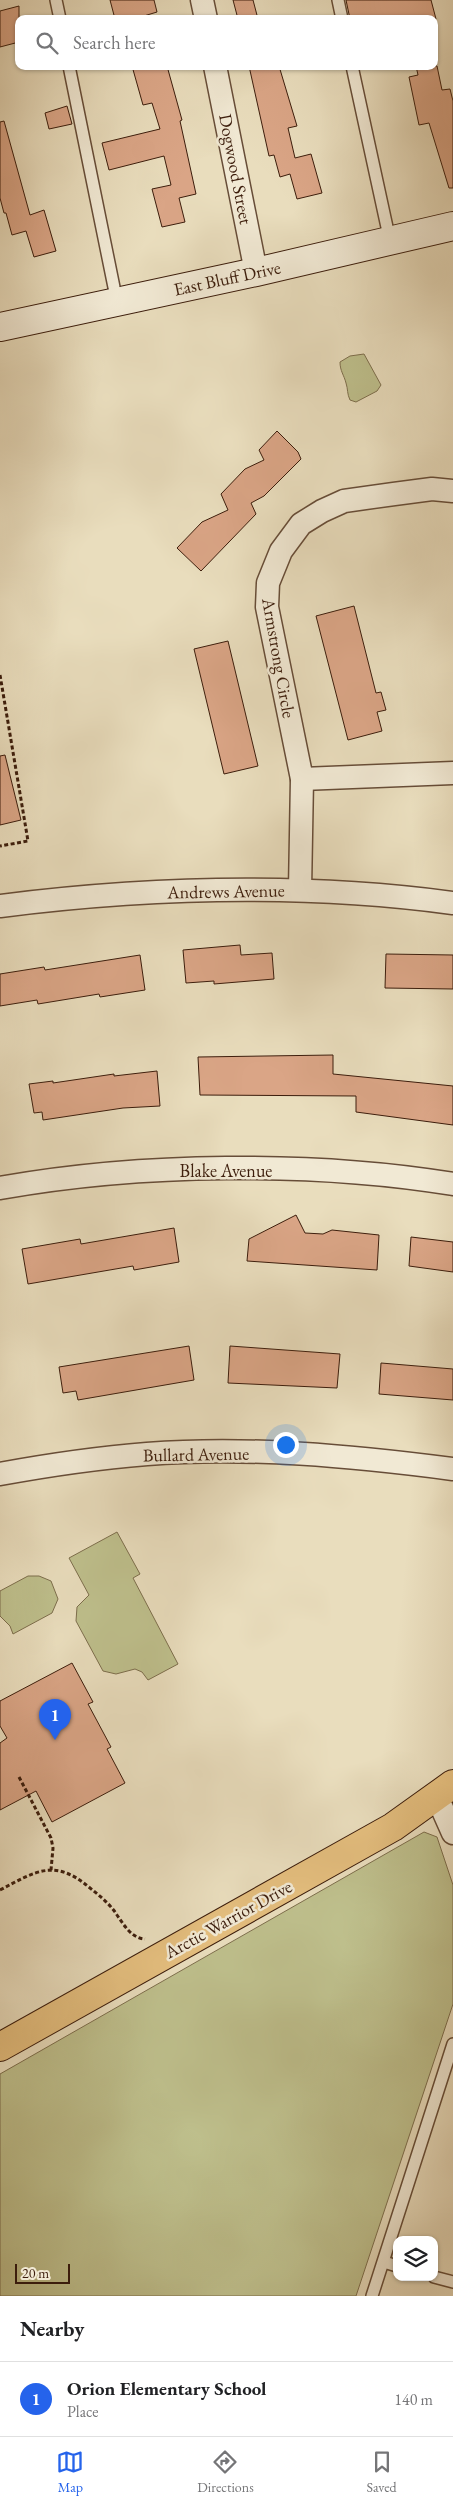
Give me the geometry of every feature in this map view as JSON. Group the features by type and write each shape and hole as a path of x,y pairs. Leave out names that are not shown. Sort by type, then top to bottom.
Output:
{"main road":[{"name":"Arctic Warrior Drive","path":"0,2047 393,1827 445,1791"}],"street":[{"path":"202,0 205,15"},
{"name":"Dogwood Street","path":"216,70 256,272"},
{"name":"East Bluff Drive","path":"0,327 256,272 453,226"},
{"name":"Armstrong Circle","path":"300,890 302,779 267,607 268,583 281,551 301,524 322,511 344,501 432,488 453,491"},
{"path":"302,779 453,773"},
{"name":"Andrews Avenue","path":"0,906 108,894 235,889 300,890 453,903"},
{"name":"Blake Avenue","path":"0,1188 93,1176 226,1169 366,1174 453,1184"},
{"name":"Bullard Avenue","path":"0,1474 54,1464 148,1454 222,1451 368,1459 453,1469"},
{"path":"445,1791 453,1833"}],"lane":[{"path":"56,0 59,15"},
{"path":"338,0 341,15"},
{"path":"71,70 118,302"},
{"path":"353,70 390,241"},
{"path":"372,2296 453,2044"},
{"path":"384,2262 393,2265"},
{"path":"438,2278 453,2282"}],"path":[{"path":"0,675 28,841 0,846"},
{"path":"19,1777 50,1838 53,1848 51,1870"},
{"path":"0,1890 38,1871 51,1870 70,1873 108,1903 123,1925 138,1938 152,1937"}],"green space":[{"path":"364,354 381,385 377,391 356,402 349,398 340,362 350,356"},
{"path":"117,1532 140,1574 133,1578 178,1664 148,1680 142,1672 135,1669 116,1674 103,1671 76,1621 77,1607 89,1595 69,1558"},
{"path":"28,1576 39,1576 51,1581 58,1599 52,1613 13,1634 10,1626 0,1616 0,1591"},
{"path":"424,1832 437,1837 453,1885 453,2004 356,2296 0,2296 0,2074"}],"building":[{"path":"110,0 154,0 157,12 147,15 114,15"},
{"path":"233,0 253,0 257,15 237,15"},
{"path":"346,0 431,0 435,15 349,15"},
{"path":"19,6 19,15 15,15 15,43 0,47 0,11"},
{"path":"133,70 168,70 182,120 180,121 196,194 179,198 185,222 162,227 152,189 171,185 164,156 109,170 102,143 160,129 152,103 143,105"},
{"path":"250,70 280,70 297,126 288,128 295,158 311,154 322,193 297,199 290,174 280,177 274,155 269,156"},
{"path":"417,70 438,70 442,90 450,89 453,101 453,188 449,188 429,123 419,125 409,77 418,75"},
{"path":"67,106 72,124 49,129 45,113"},
{"path":"4,121 30,215 44,210 56,251 34,257 26,231 12,235 0,198 0,122"},
{"path":"277,431 298,452 301,459 264,496 251,503 256,514 201,571 177,548 202,522 228,510 221,494 245,469 264,460 259,450"},
{"path":"354,606 376,693 381,692 386,710 377,712 382,731 348,740 316,616"},
{"path":"228,641 258,766 224,774 194,649"},
{"path":"5,755 21,820 0,825 0,756"},
{"path":"240,945 241,955 272,953 274,979 214,984 214,981 186,983 183,950"},
{"path":"386,954 453,955 453,989 385,988"},
{"path":"140,955 145,990 100,997 99,994 38,1004 37,1000 0,1006 0,974 44,967 45,970"},
{"path":"333,1055 333,1074 453,1086 453,1125 356,1112 356,1096 200,1095 198,1057"},
{"path":"157,1071 160,1106 123,1108 43,1120 42,1112 34,1113 29,1084"},
{"path":"296,1215 305,1233 323,1234 332,1230 379,1235 377,1270 247,1261 249,1239"},
{"path":"174,1228 179,1262 134,1270 133,1266 28,1284 22,1249 80,1239 81,1244"},
{"path":"411,1237 453,1242 453,1272 409,1266"},
{"path":"189,1346 194,1380 78,1400 76,1391 63,1393 59,1367"},
{"path":"230,1346 340,1354 337,1388 228,1383"},
{"path":"381,1363 453,1369 453,1400 379,1394"},
{"path":"72,1663 93,1702 88,1704 111,1747 107,1749 125,1783 52,1822 36,1791 0,1810 0,1743 7,1738 0,1726 0,1701"}],"place":[{"name":"Orion Elementary School","path":"55,1740"}]}
